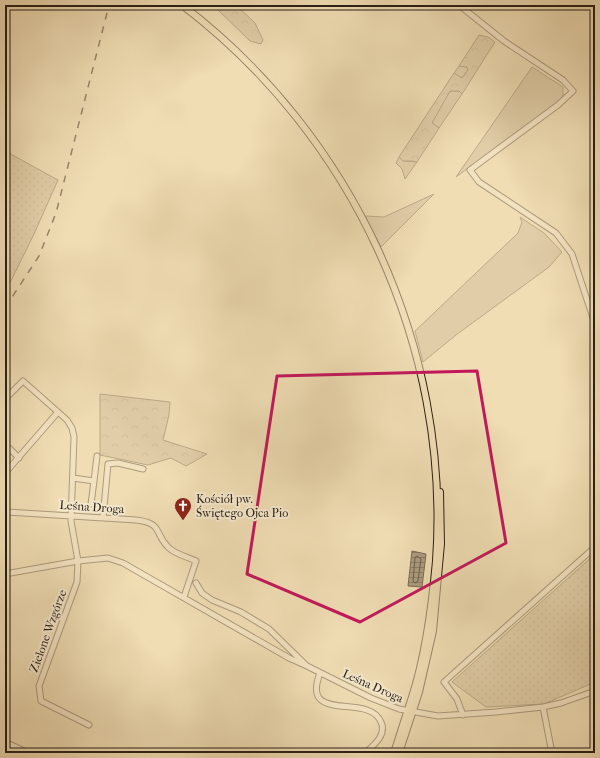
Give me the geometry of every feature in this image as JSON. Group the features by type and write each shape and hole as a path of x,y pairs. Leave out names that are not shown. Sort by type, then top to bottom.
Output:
{"main road":[{"path":"182,5 207,25 260,74 300,119 347,189 383,260 408,325 431,420 437,476 437,538 433,590 421,661 399,753"},
{"path":"394,753 410,712"}],"street":[{"path":"459,5 504,41 563,80 573,91 558,105 470,170 479,182 556,233 572,254 595,324"},
{"path":"5,400 23,381 67,420 72,428 74,437 71,516 72,535 78,561"},
{"path":"5,473 58,412"},
{"path":"5,444 19,458"},
{"path":"91,504 97,456"},
{"path":"103,518 108,464 118,463 143,469"},
{"path":"73,478 94,481"},
{"name":"Leśna Droga","path":"5,510 7,512 103,518 149,523 158,530 169,549 196,562 184,597"},
{"path":"463,715 457,699 444,682 595,547"},
{"path":"5,574 78,561 115,559 289,658 307,666"},
{"name":"Zielone Wzgórze","path":"78,561 77,582 39,686 41,701 89,725"},
{"name":"Leśna Droga","path":"196,583 202,593 212,600 241,612 269,629 307,666 381,702 410,712 438,716 543,708 595,691"},
{"path":"320,673 316,685 316,692 319,698 332,706 368,709 379,717 383,725 381,735 366,753"},
{"path":"543,708 552,753"},
{"path":"5,742 28,753"}],"highlighted area":[{"path":"477,371 506,543 360,622 247,574 277,376"}],"green space":[{"path":"213,5 236,5 255,23 263,40 261,44 250,41"},
{"path":"479,35 488,37 495,42 462,94 459,91 450,91 432,123 439,128 417,162 403,161 399,157 454,73 462,78 468,70 467,67 459,66"},
{"path":"459,66 467,67 468,70 462,78 454,73"},
{"path":"532,67 563,87 563,98 456,177"},
{"path":"450,91 459,91 462,94 439,128 432,123 434,116"},
{"path":"5,151 58,180 34,234 5,293"},
{"path":"399,157 403,161 417,162 405,179 402,169 396,163"},
{"path":"434,194 381,247 365,216 384,217"},
{"path":"520,217 544,233 562,252 549,267 456,335 423,362 415,331 518,233 522,222"},
{"path":"100,394 170,402 169,415 163,440 207,454 186,466 171,458 148,465 100,455"},
{"path":"595,554 595,682 544,704 486,707 452,682"}],"water":[{"path":"412,551 426,554 422,587 408,586"}],"railway":[{"path":"5,308 39,256 56,213 109,5"}],"place":[{"name":"Kościół pw. Świętego Ojca Pio","path":"183,521"}]}
